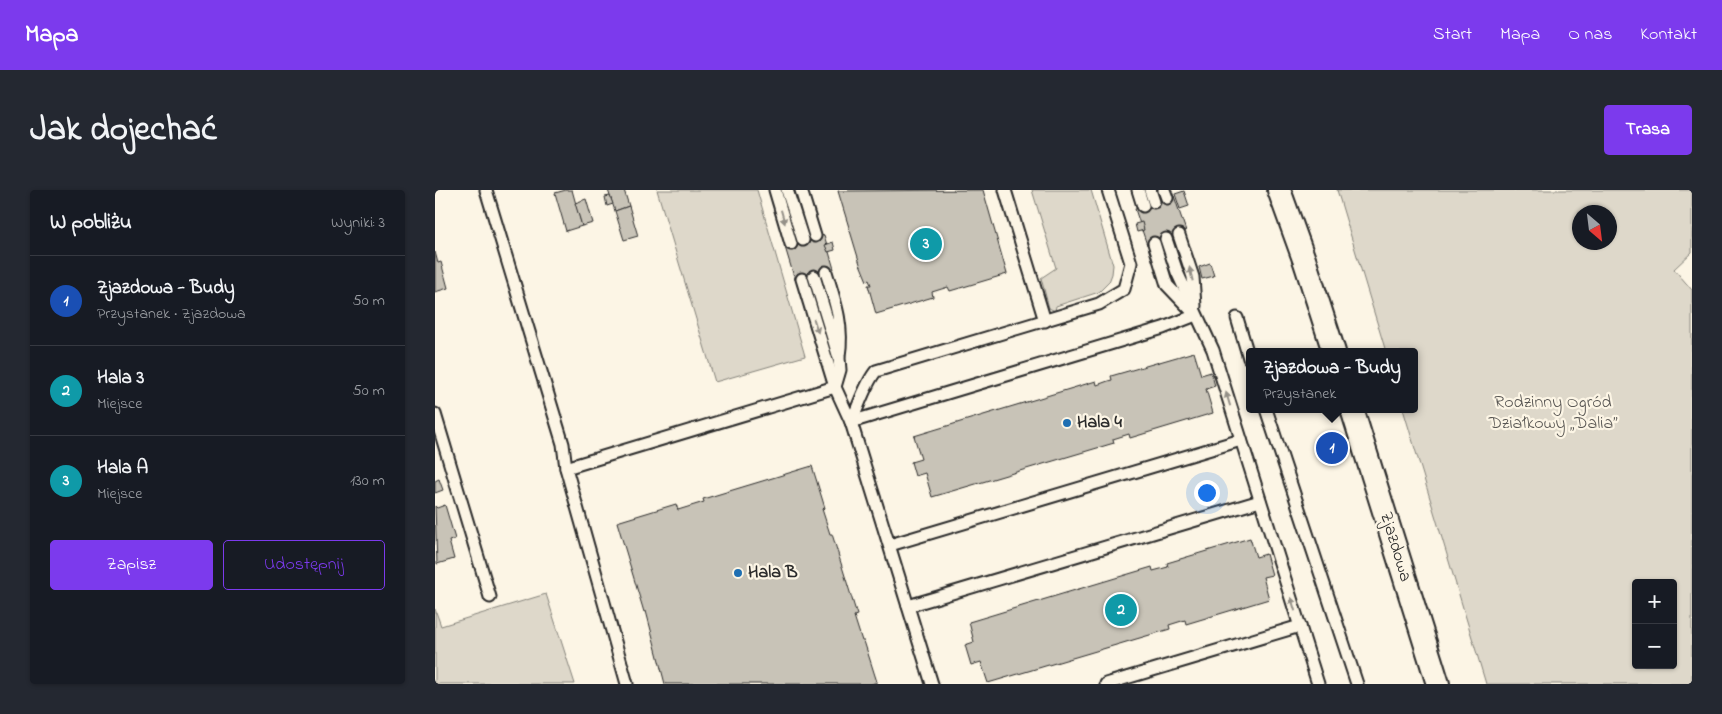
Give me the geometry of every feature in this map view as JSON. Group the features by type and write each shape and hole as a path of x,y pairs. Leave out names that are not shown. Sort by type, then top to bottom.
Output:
{"street":[{"path":"1279,190 1333,348"},
{"name":"Zjazdowa","path":"1353,413 1438,684"}],"lane":[{"path":"486,190 563,444 566,468 627,684"},
{"path":"775,190 791,244"},
{"path":"787,190 803,240"},
{"path":"801,190 815,236"},
{"path":"1005,190 1045,321"},
{"path":"851,422 864,398 870,379 876,371 1099,304 1124,289 1131,263 1108,190"},
{"path":"1138,190 1143,206"},
{"path":"1150,190 1154,202"},
{"path":"1179,235 1193,277 1196,315"},
{"path":"1166,239 1177,272 1213,350 1318,684"},
{"path":"1154,243 1167,285 1196,315"},
{"path":"826,272 839,316 842,338 839,358"},
{"path":"814,276 839,358 840,370 835,387"},
{"path":"802,279 835,387 851,422 932,684"},
{"path":"851,422 1163,328 1196,315"},
{"path":"1237,318 1246,348"},
{"path":"566,468 835,387"},
{"path":"1266,413 1357,684"},
{"path":"435,414 490,597"},
{"path":"890,545 1241,440"},
{"path":"908,606 1260,501"},
{"path":"1106,684 1300,626"}],"green space":[{"path":"657,190 757,190 805,356 715,382"},
{"path":"1032,190 1091,190 1113,265 1109,282 1099,292 1056,306 1055,311 1049,308 1041,278 1056,268"},
{"name":"Rodzinny Ogród Działkowy „Dalia”","path":"1337,190 1692,190 1692,252 1674,269 1692,290 1692,684 1486,684 1404,413 1418,413 1418,348 1385,348"},
{"path":"546,594 575,684 435,684 435,609 441,626"}],"building":[{"path":"572,190 582,226 566,231 555,193"},
{"path":"608,190 624,190 629,206 615,211"},
{"path":"983,190 1007,274 950,291 948,287 932,292 933,297 876,314 868,285 871,285 869,280 867,281 860,264 838,191"},
{"path":"1184,191 1189,206 1180,209 1175,194"},
{"path":"610,196 613,204 607,206 605,197"},
{"path":"1174,196 1186,231 1147,245 1135,209"},
{"path":"586,199 593,223 582,226 575,203"},
{"path":"629,206 638,236 624,240 615,211"},
{"path":"1142,222 1144,230 1137,232 1135,224"},
{"path":"824,235 834,269 795,280 785,247"},
{"path":"833,242 835,250 828,252 825,245"},
{"path":"435,252 438,263 441,262 448,288 435,292"},
{"path":"1210,263 1214,276 1202,279 1199,267"},
{"name":"Hala 4","path":"1194,352 1201,375 1211,372 1215,386 1206,389 1213,413 1130,438 1129,434 1113,439 1114,443 932,497 925,473 915,476 911,462 921,459 914,436 1096,381 1097,385 1112,380 1111,376"},
{"name":"Hala B","path":"812,466 825,508 822,509 830,534 832,534 857,615 854,616 877,682 871,684 665,684 646,611 644,612 617,522 676,504 678,510 704,502 703,499"},
{"path":"439,479 443,490 435,493 435,481"},
{"path":"445,505 455,539 449,541 454,559 437,564 435,506 437,508"},
{"path":"1250,538 1256,557 1266,554 1272,575 1263,577 1269,599 1186,624 1185,620 1169,625 1170,629 988,683 981,662 971,665 965,645 974,642 969,622 1152,567 1153,571 1168,567 1167,563"}],"place":[{"name":"Hala A","path":"926,244"},
{"name":"Hala 4","path":"1067,423"},
{"name":"Zjazdowa - Budy","path":"1332,448"},
{"name":"Hala B","path":"738,573"},
{"name":"Hala 3","path":"1121,610"}]}
